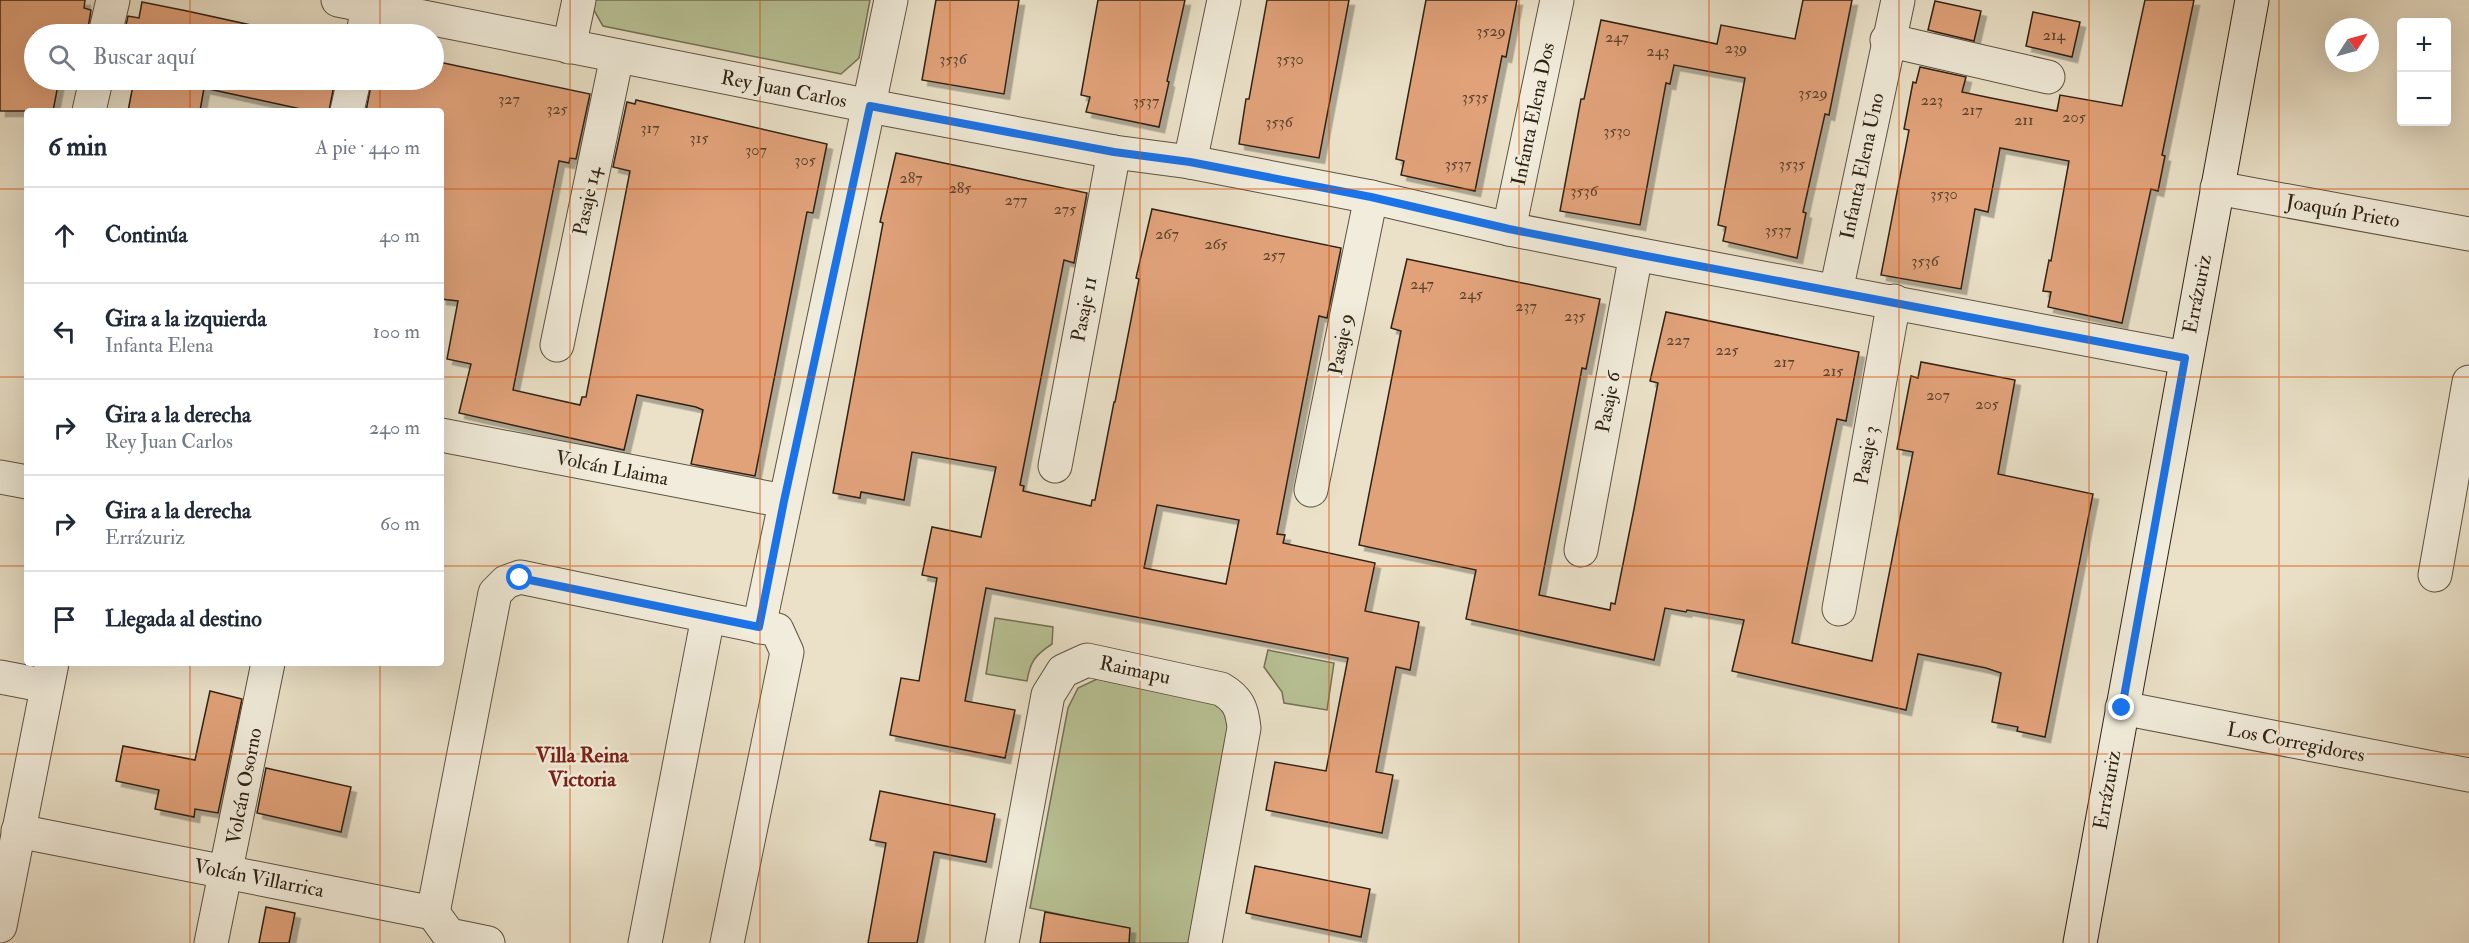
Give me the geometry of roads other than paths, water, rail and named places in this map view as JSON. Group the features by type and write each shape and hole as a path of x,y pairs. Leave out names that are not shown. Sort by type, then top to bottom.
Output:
{"street":[{"path":"107,24 113,0"},
{"path":"569,47 579,0"},
{"path":"759,627 891,0"},
{"path":"1190,162 1224,0"},
{"name":"Infanta Elena Dos","path":"1509,229 1557,0"},
{"name":"Infanta Elena Uno","path":"1836,291 1887,40 1898,0"},
{"name":"Errázuriz","path":"2079,943 2252,0"},
{"name":"Rey Juan Carlos","path":"356,14 421,24"},
{"name":"Rey Juan Carlos","path":"444,28 569,47 1114,152 1190,162 1371,197 1509,229 2185,358"},
{"path":"1887,40 2048,77"},
{"name":"Pasaje 14","path":"557,345 616,56"},
{"path":"90,108 94,90"},
{"path":"348,108 352,90"},
{"name":"Pasaje 11","path":"1055,466 1114,152"},
{"name":"Joaquín Prieto","path":"2217,188 2469,234"},
{"name":"Pasaje 9","path":"1311,490 1371,197"},
{"name":"Pasaje 6","path":"1581,550 1636,254"},
{"name":"Pasaje 3","path":"1839,609 1894,301"},
{"path":"2435,575 2459,493 2469,382"},
{"name":"Volcán Llaima","path":"444,436 784,501"},
{"path":"0,477 24,481"},
{"path":"488,943 449,935 433,913 495,594 506,582 520,578 777,630 787,652 727,943"},
{"path":"645,943 708,617"},
{"name":"Raimapu","path":"1002,943 1048,695 1063,671 1087,660 1221,689 1234,697 1242,709 1244,728 1205,943"},
{"name":"Volcán Osorno","path":"211,943 267,666"},
{"path":"0,677 49,675 18,831 4,885 0,926"},
{"name":"Los Corregidores","path":"2122,708 2469,775"},
{"name":"Volcán Villarrica","path":"18,831 433,913"}],"district":[{"name":"Villa Reina Victoria","path":"582,767"}]}
